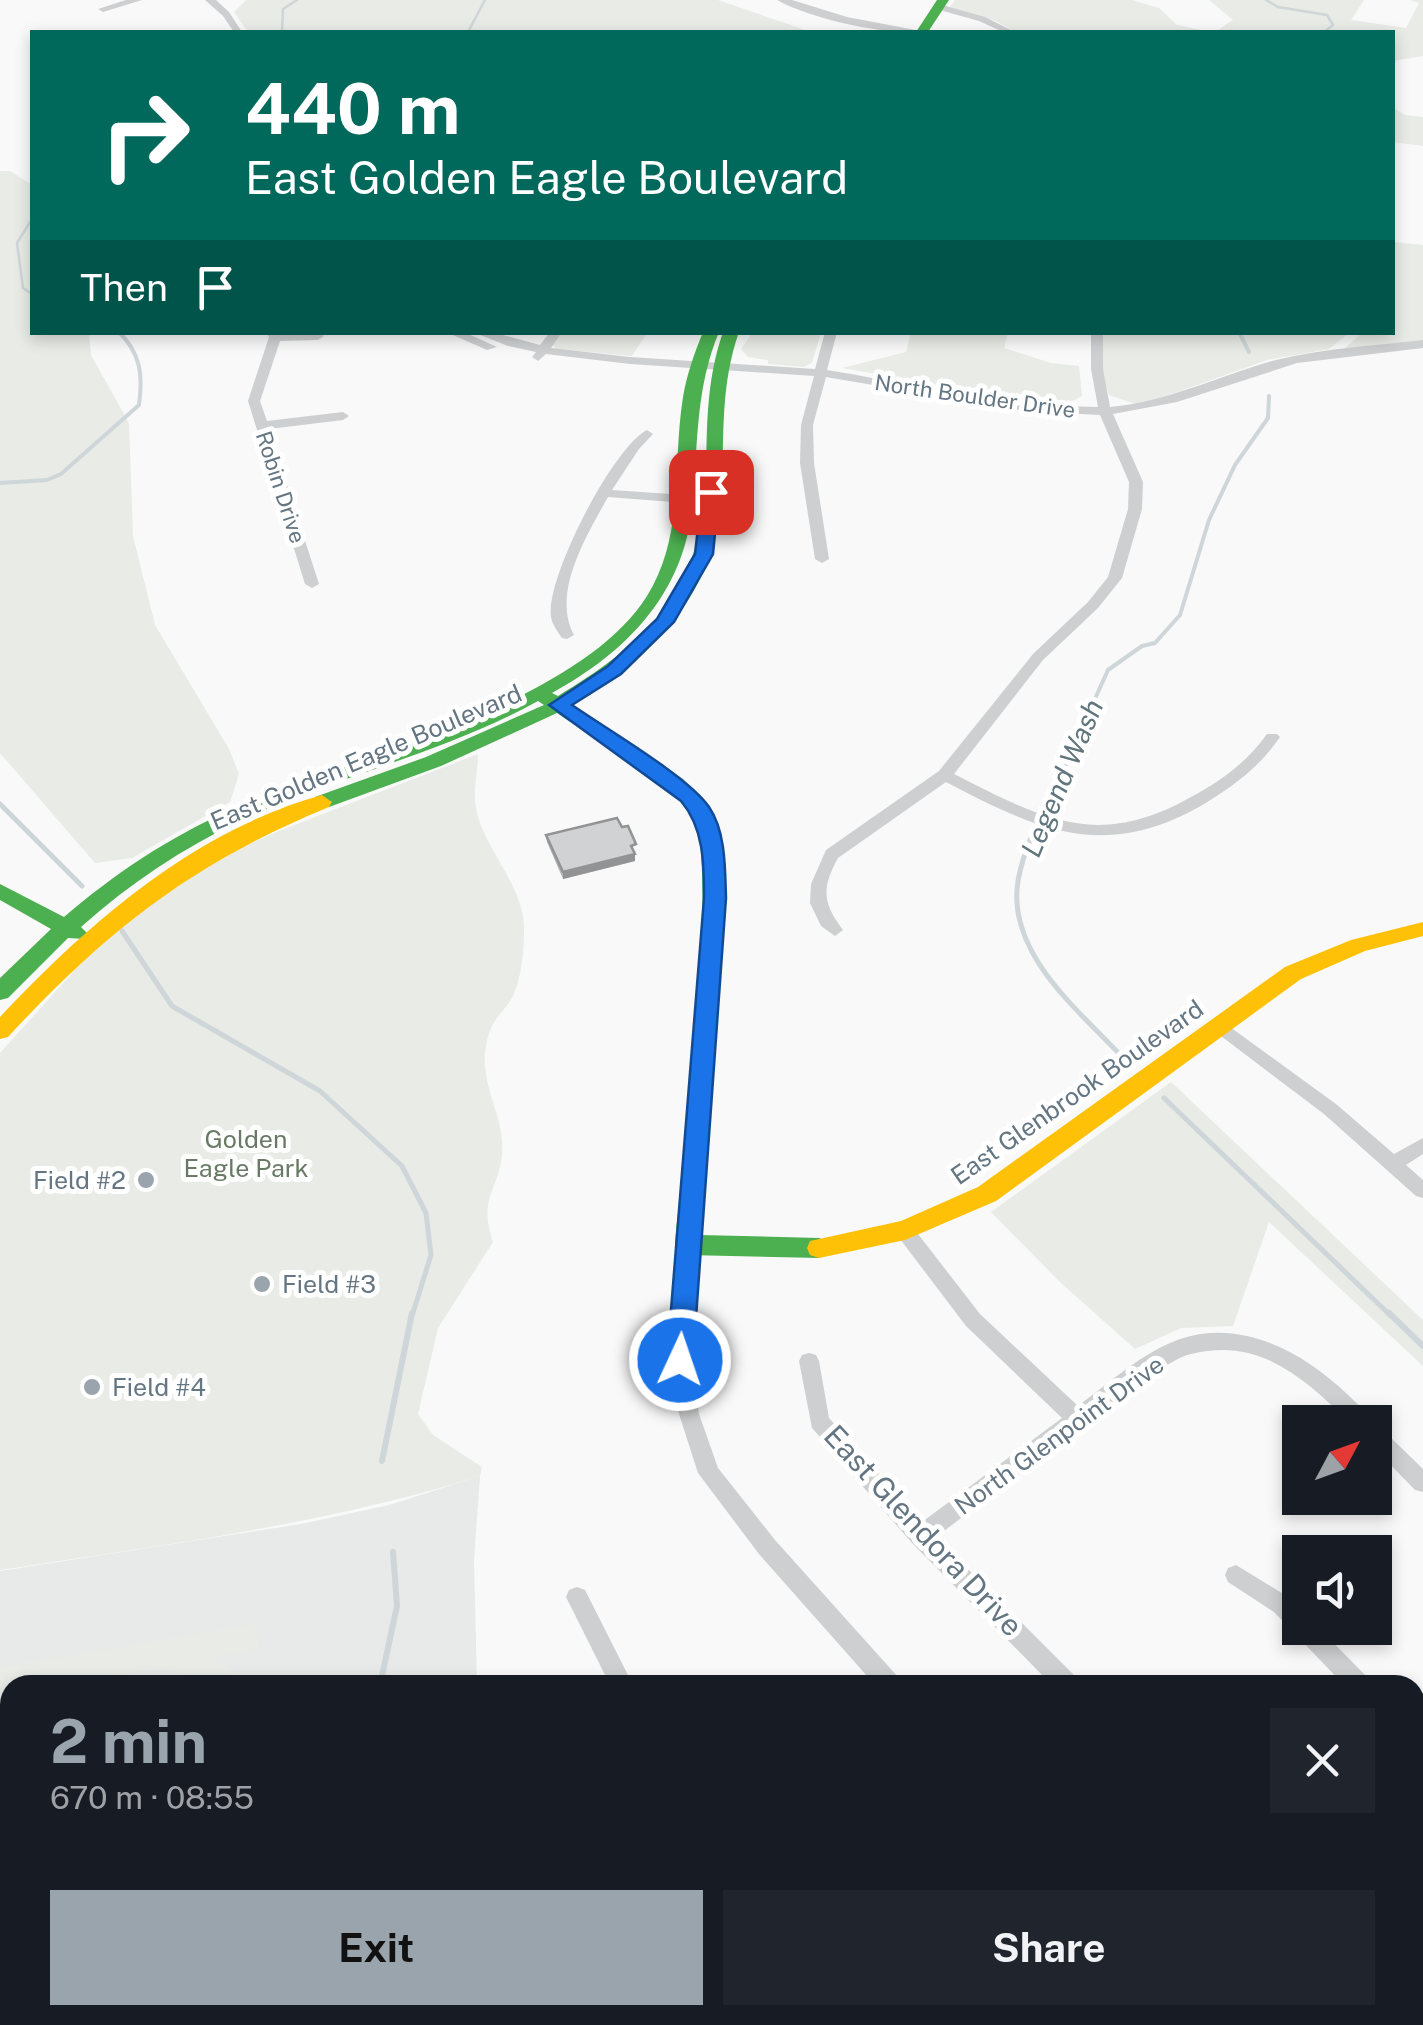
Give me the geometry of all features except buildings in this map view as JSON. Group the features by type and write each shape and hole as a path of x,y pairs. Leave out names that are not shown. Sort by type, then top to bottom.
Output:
{"street":[{"path":"103,9 137,0"},
{"path":"210,0 237,30"},
{"path":"782,0 846,20 909,30"},
{"path":"923,30 941,4 1006,30"},
{"path":"274,335 318,336"},
{"name":"Robin Drive","path":"274,335 254,401 312,584"},
{"path":"465,335 540,353"},
{"path":"489,335 540,353"},
{"path":"540,353 554,335"},
{"name":"East Golden Eagle Boulevard","path":"0,1032 80,945 151,886 241,836 503,731 550,699 603,652 659,592 680,544 710,335"},
{"name":"East Golden Eagle Boulevard","path":"0,992 57,934 144,865 222,822 550,699 614,670 643,646 682,598 704,554 710,514 705,367 730,335"},
{"path":"822,559 807,463 807,425 831,335"},
{"path":"835,930 819,912 816,890 832,854 946,775 1038,657 1093,605 1114,578 1135,509 1136,482 1105,411 1097,369 1097,335"},
{"name":"North Boulder Drive","path":"540,353 568,363 705,367 797,378 819,374 1041,409 1105,411 1178,401 1278,364 1322,354 1423,344"},
{"path":"260,426 343,416"},
{"path":"567,635 558,616 559,597 603,493 626,452 647,434"},
{"path":"603,493 684,499 700,510 704,554"},
{"path":"550,699 676,784 702,812 709,832 715,898 680,1360 689,1414 709,1474 767,1548 881,1675"},
{"path":"946,775 1022,816 1097,834 1148,826 1176,814 1256,762 1272,737"},
{"path":"0,891 57,934"},
{"path":"0,908 80,945"},
{"name":"East Glenbrook Boulevard","path":"687,1245 816,1249 904,1230 987,1194 1293,973 1326,957 1423,929"},
{"path":"1219,1025 1330,1109 1423,1190"},
{"path":"1393,1164 1423,1145"},
{"path":"904,1230 974,1320 1076,1418"},
{"name":"North Glenpoint Drive","path":"920,1536 1142,1370 1184,1346 1220,1342 1252,1345 1314,1375 1345,1405"},
{"name":"East Glendora Drive","path":"809,1361 820,1422 920,1536 1058,1675"},
{"path":"1392,1452 1423,1483"},
{"path":"1236,1575 1282,1605"},
{"path":"577,1598 617,1675"},
{"path":"1321,1645 1350,1675"}],"shaded area":[{"path":"480,1476 474,1561 477,1675 0,1675 0,1571 301,1524 389,1505"}],"green space":[{"path":"246,0 718,0 805,30 247,30 234,12"},
{"path":"955,0 1132,0 1159,8 1177,25 1202,30 1012,30 950,7"},
{"path":"1209,0 1364,0 1351,20 1406,28 1419,3 1410,0 1423,0 1423,56 1395,61 1395,30 1218,30 1233,20"},
{"path":"1395,109 1405,115 1423,117 1423,146 1395,142"},
{"path":"0,171 10,171 30,184 30,335 89,335 91,355 129,423 133,536 155,625 229,749 239,774 230,802 132,858 95,863 0,753"},
{"path":"1395,242 1423,245 1423,342 1344,349 1360,335 1395,335"},
{"path":"559,335 646,335 632,356 556,349 552,344"},
{"path":"750,335 820,335 812,363 804,367 768,364 768,360 748,357 741,349"},
{"path":"910,335 1007,335 1004,348 1051,363 1079,366 1082,396 1063,406 842,368 906,352"},
{"path":"1103,335 1346,335 1329,349 1267,360 1135,404 1109,395 1103,377"},
{"name":"Golden Eagle Park","path":"478,754 478,816 517,895 524,928 523,954 513,996 493,1024 486,1046 487,1079 502,1138 500,1167 488,1205 493,1242 438,1328 418,1414 433,1435 482,1467 480,1476 302,1521 0,1570 0,1053 83,961 154,897 227,854 279,831"},
{"path":"1171,1082 1423,1320 1423,1366 1269,1222 1233,1326 1181,1328 1135,1349 1061,1283 991,1212"},
{"path":"257,1624 258,1649 215,1657 234,1675 186,1675 160,1668 114,1675 0,1675 0,1667"}],"waterway":[{"path":"282,30 283,9 297,0"},
{"path":"469,30 485,0"},
{"name":"Legend Wash","path":"1266,0 1278,7 1327,15 1333,25 1327,30"},
{"path":"30,222 17,243 23,288 30,293"},
{"path":"0,483 47,480 61,474 139,405 139,366 121,335"},
{"name":"Legend Wash","path":"1240,335 1249,352"},
{"name":"Legend Wash","path":"1066,763 1108,670 1142,646 1155,643 1180,615 1209,520 1235,465 1268,418 1269,396"},
{"name":"Legend Wash","path":"1067,761 1026,850 1018,881 1017,908 1023,933 1050,980 1124,1059"},
{"path":"0,804 82,886"},
{"path":"122,931 172,1006 320,1091 402,1166 426,1213 431,1255 412,1316"},
{"name":"Legend Wash","path":"1164,1098 1391,1316"},
{"path":"382,1461 412,1313"},
{"name":"Legend Wash","path":"1389,1313 1423,1346"},
{"path":"382,1675 397,1606 393,1552"}],"traffic: fast":[{"path":"923,30 943,0"},
{"path":"0,992 80,915 169,851 234,816 518,704 572,674 617,640 653,601 670,569 685,501 691,398 710,335"},
{"path":"322,802 434,761 555,707 610,673 657,632 691,584 710,528 717,380 730,335"},
{"path":"540,693 676,784 702,811 709,832 715,897 687,1245 819,1248"},
{"path":"0,891 77,934"}],"traffic: slow":[{"path":"0,1031 73,956 146,895 227,845 322,802"},
{"path":"819,1248 905,1230 987,1194 1293,973 1359,945 1423,929"}],"place":[{"name":"Field #2","path":"146,1180"},
{"name":"Field #3","path":"262,1284"},
{"name":"Field #4","path":"92,1387"}],"route":[{"path":"680,1360 715,898 714,853 702,812 676,784 559,705 614,670 665,622 696,574 704,554 711,492"}]}
